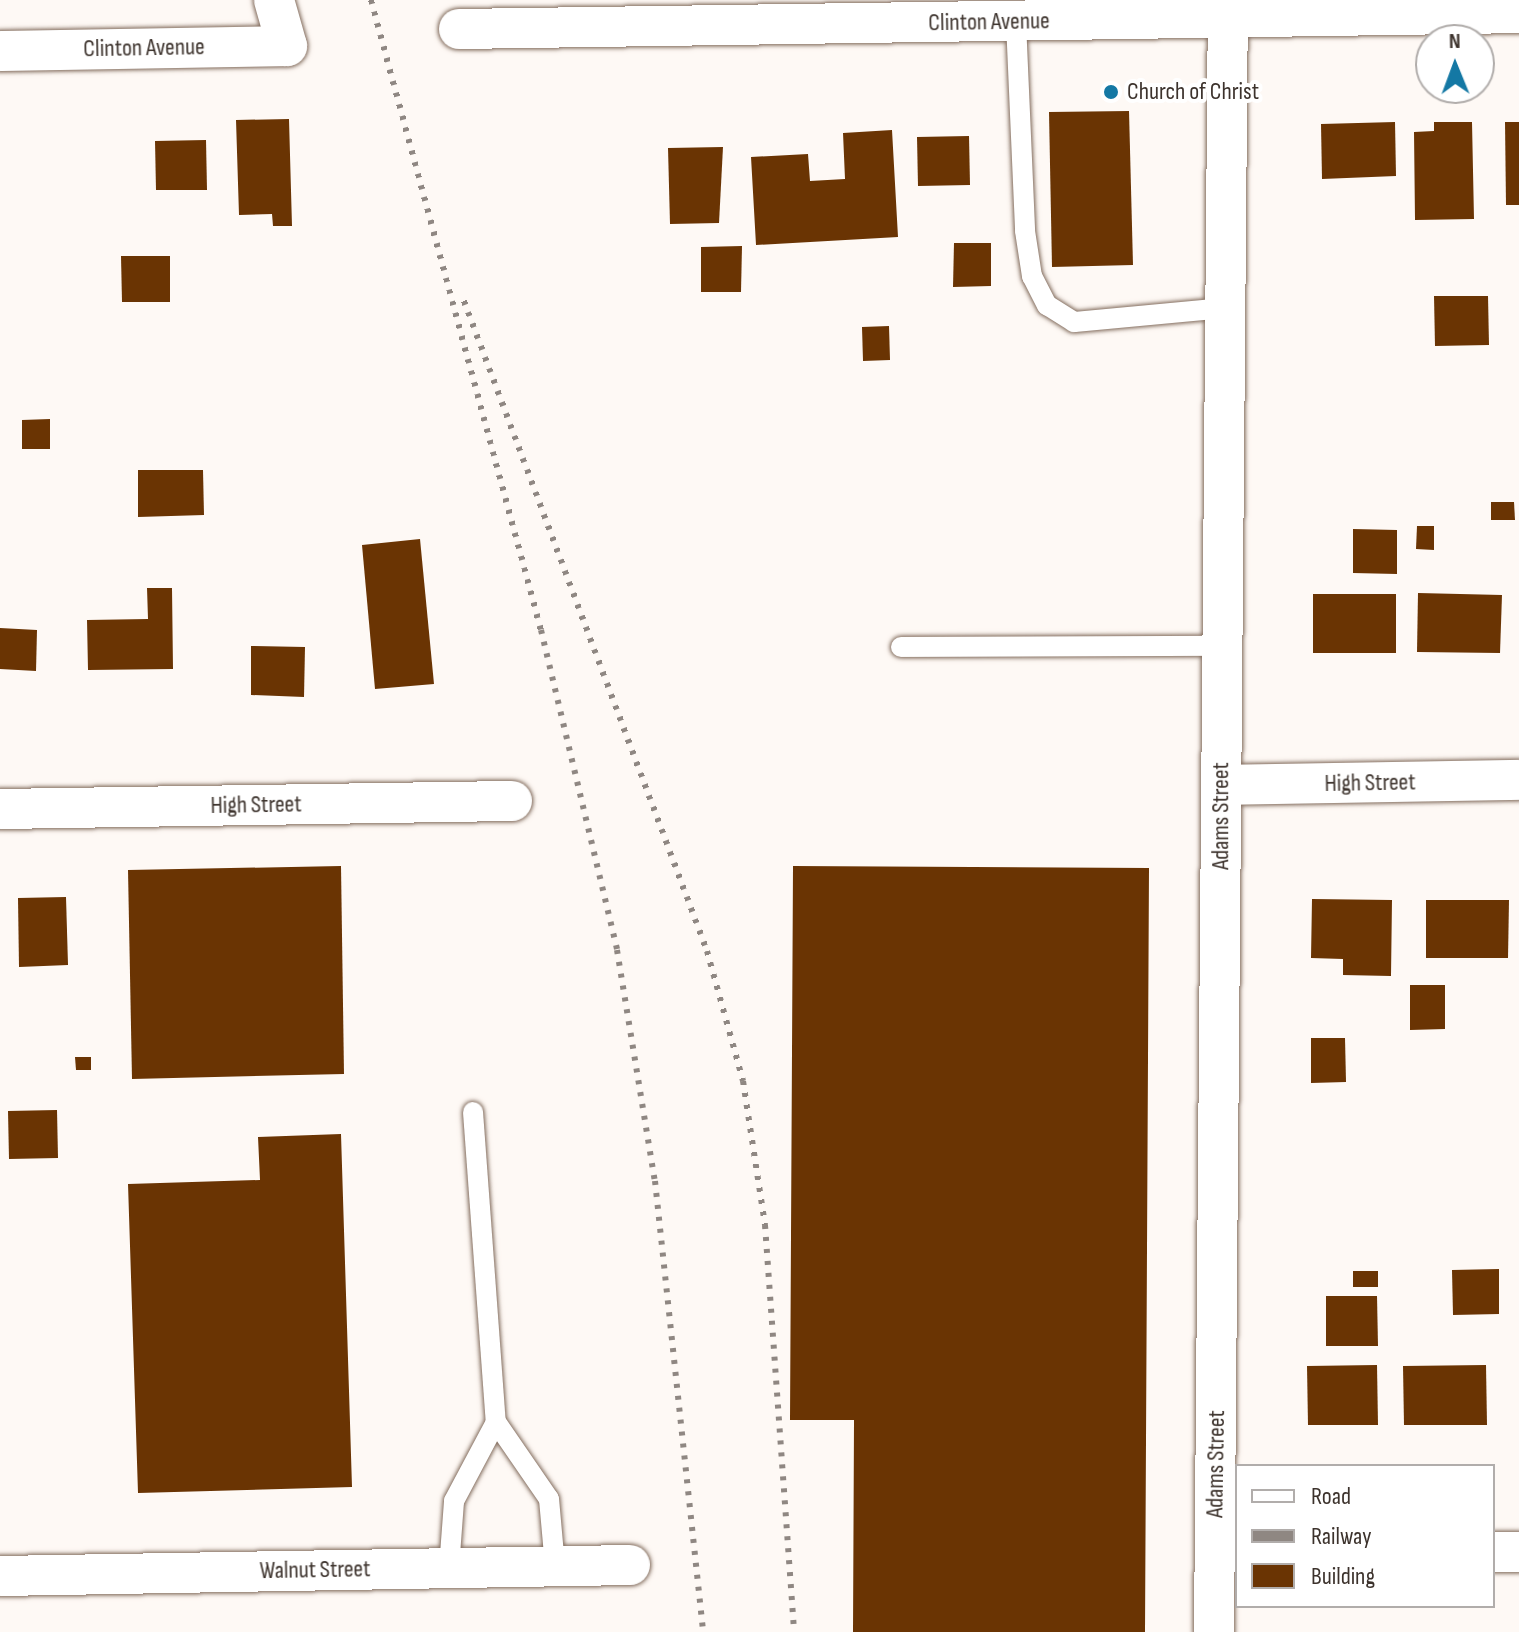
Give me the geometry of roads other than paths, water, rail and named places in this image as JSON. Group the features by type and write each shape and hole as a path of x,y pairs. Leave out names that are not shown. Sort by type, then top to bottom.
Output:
{"street":[{"name":"Clinton Avenue","path":"0,51 287,46 274,0"},
{"name":"Clinton Avenue","path":"459,29 1016,22 1228,9 1519,13"},
{"name":"Adams Street","path":"1214,1632 1226,1557 1222,785 1228,9"},
{"name":"High Street","path":"1222,785 1519,780"},
{"name":"High Street","path":"0,809 512,801"},
{"path":"1495,1552 1519,1552"},
{"name":"Walnut Street","path":"0,1576 630,1565"}],"lane":[{"path":"1016,22 1025,231 1032,276 1047,305 1074,322 1225,308"},
{"path":"901,647 1223,646"},
{"path":"473,1112 496,1422 549,1499 555,1566"},
{"path":"449,1568 454,1501 496,1422"}],"railway":[{"path":"371,0 541,630 617,950 655,1181 703,1632"},
{"path":"464,301 707,951 743,1081 765,1225 794,1632"}],"place":[{"name":"Church of Christ","path":"1111,92"}]}
